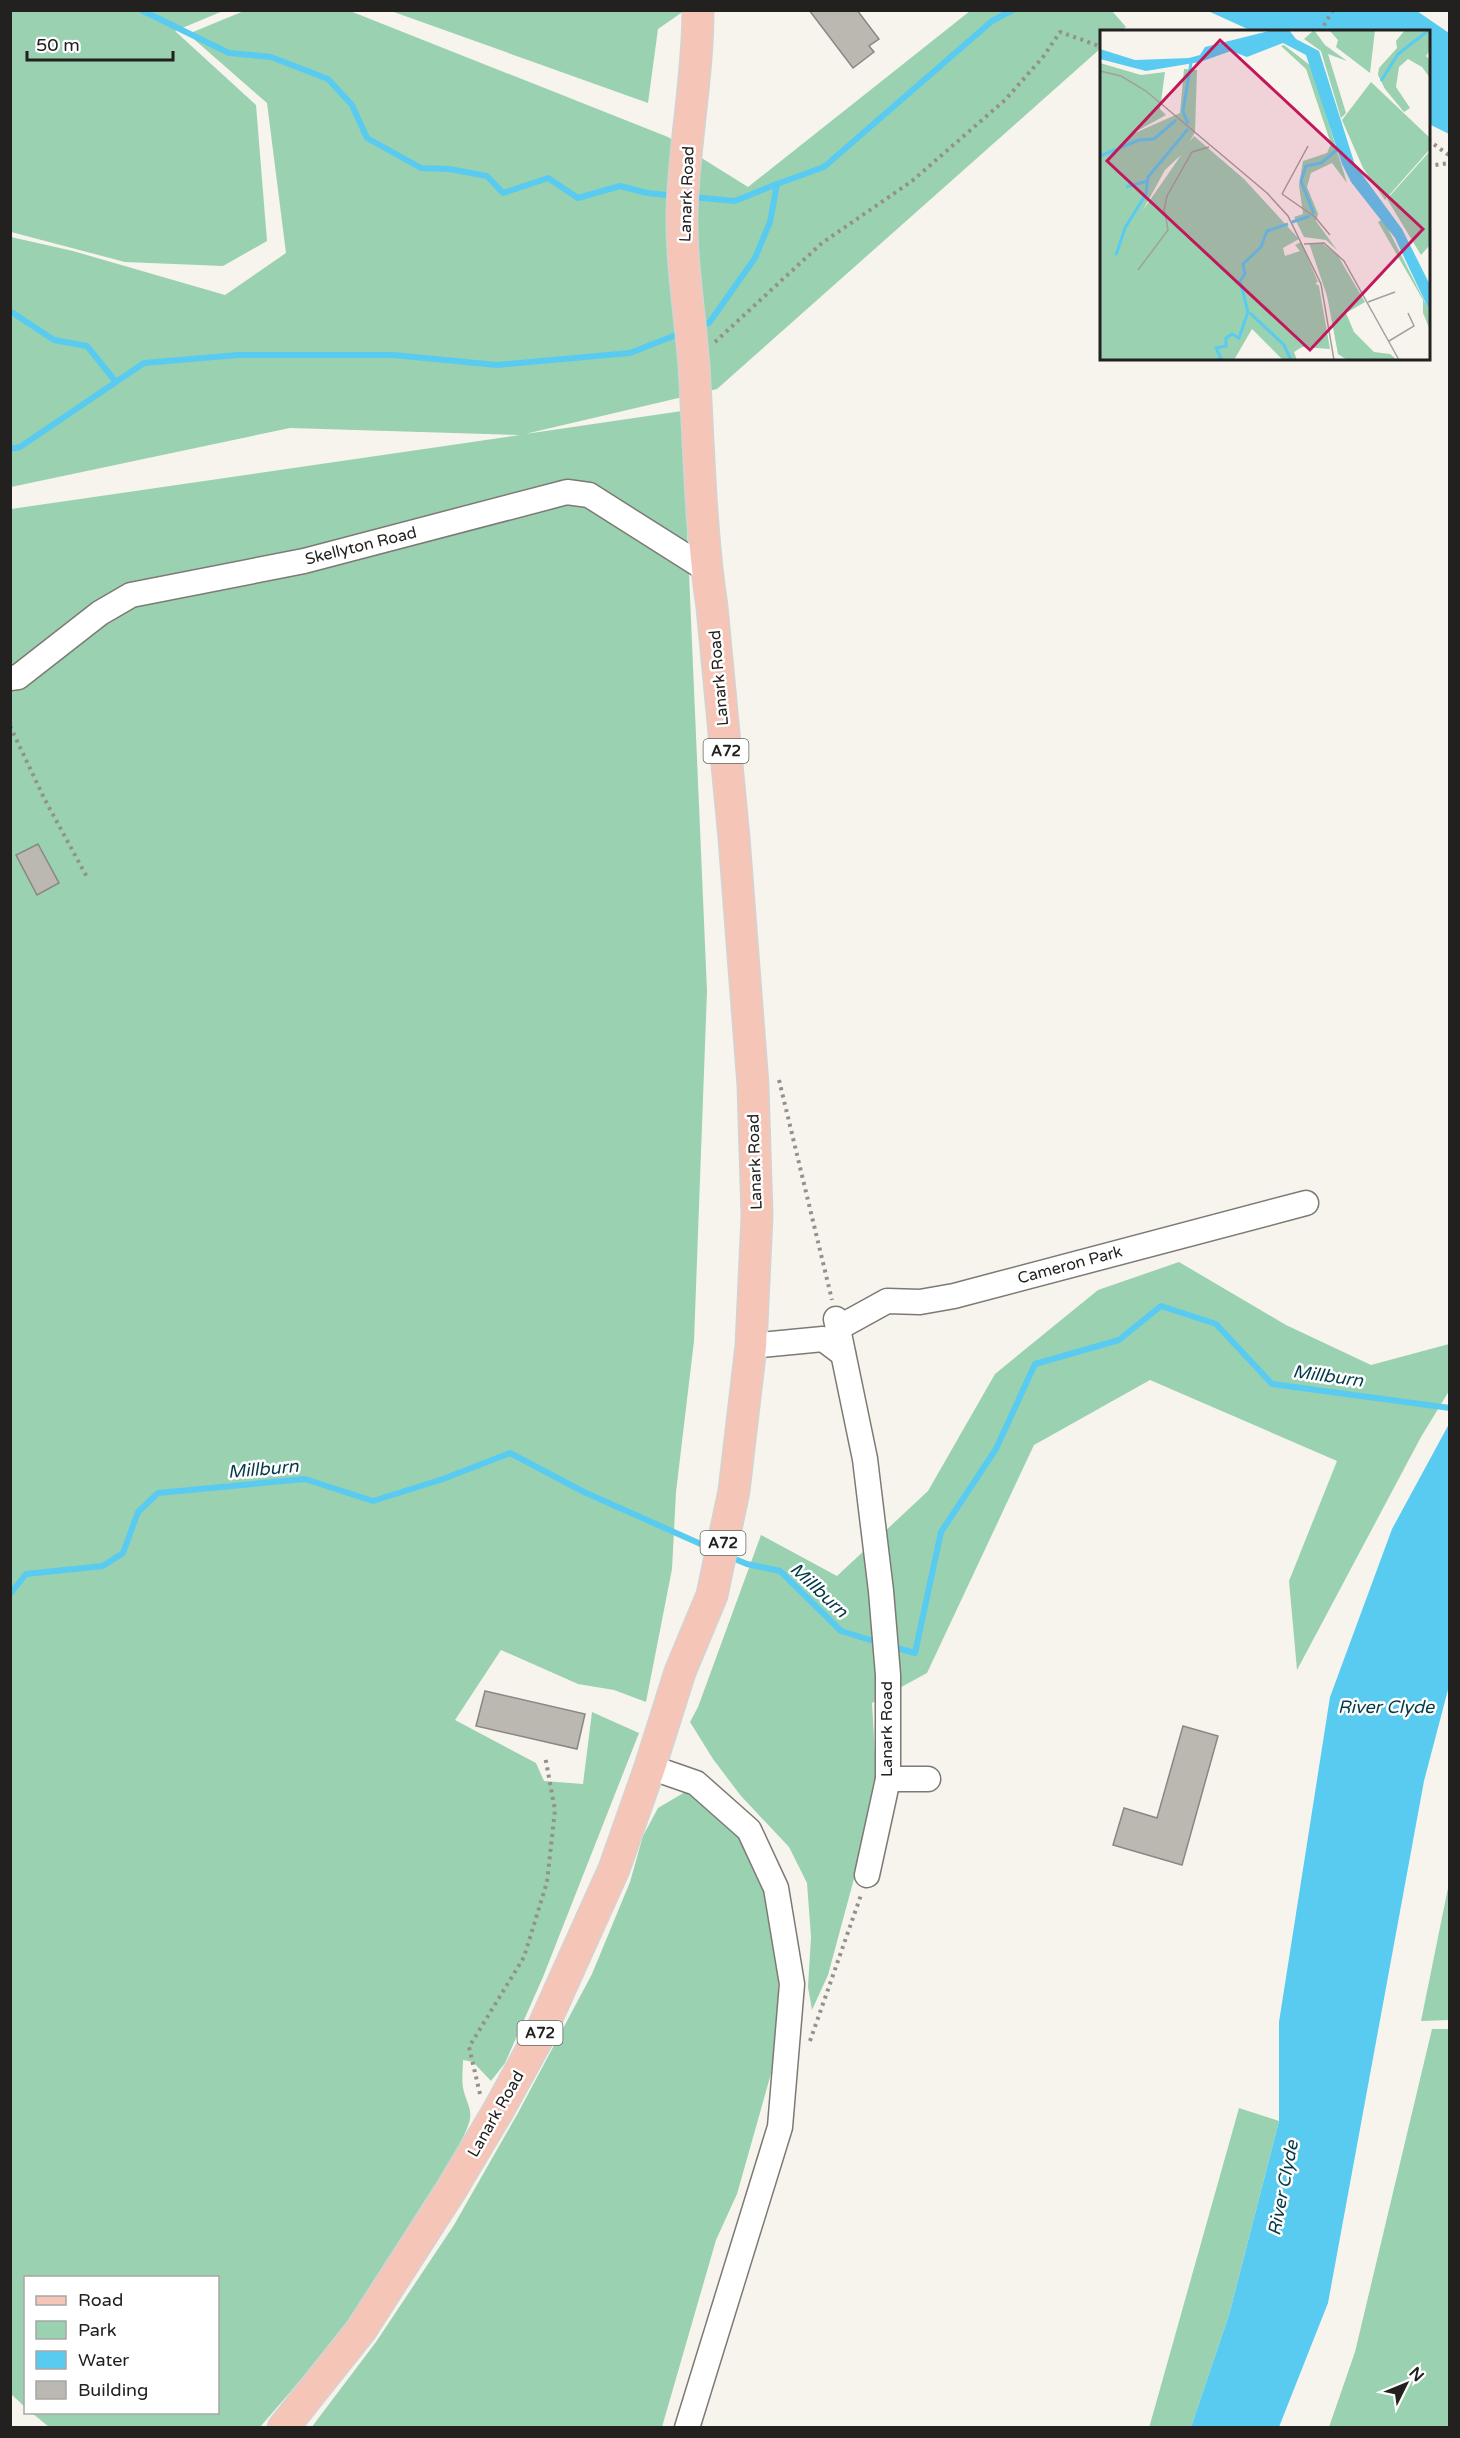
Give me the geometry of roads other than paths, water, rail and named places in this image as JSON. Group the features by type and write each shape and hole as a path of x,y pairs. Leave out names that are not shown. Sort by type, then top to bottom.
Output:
{"main road":[{"name":"Lanark Road","path":"283,2427 361,2330 452,2190 538,2038 614,1869 680,1672 712,1595 734,1491 752,1346 757,1216 753,1085 734,838 712,607 706,569 682,211 698,54 698,10"}],"street":[{"name":"Skellyton Road","path":"13,683 100,613 131,595 304,561 567,492 590,495 706,569"},
{"name":"Cameron Park","path":"837,1323 887,1301 920,1302 954,1296 1306,1203"},
{"name":"Lanark Road","path":"837,1323 865,1459 881,1591 888,1675 888,1779 867,1875"},
{"path":"752,1346 823,1339 843,1354"},
{"path":"650,1767 696,1783 749,1830 776,1888 792,1984 780,2127 687,2427"},
{"path":"888,1779 928,1779"}],"water":[{"path":"1208,11 1417,11 1449,33 1449,134 1430,124 1430,30 1250,30"},
{"name":"River Clyde","path":"1449,1424 1449,1686 1424,1781 1328,2303 1279,2427 1191,2427 1229,2315 1279,2121 1279,2022 1330,1697 1392,1529"}],"waterway":[{"path":"141,10 229,53 271,57 328,79 352,105 367,138 421,168 449,169 487,176 503,193 548,178 578,198 620,186 647,193 676,196"},
{"path":"699,326 709,323 755,258 770,222 777,184 824,167 992,21 1013,10"},
{"path":"692,197 735,201 777,184"},
{"path":"10,311 54,340 87,346 116,382"},
{"path":"10,449 20,447 144,363 238,355 393,355 497,365 630,353 681,333"},
{"name":"Millburn","path":"890,1646 915,1653 941,1532 996,1449 1035,1364 1119,1340 1161,1306 1216,1324 1272,1384 1450,1408"},
{"name":"Millburn","path":"10,1594 26,1574 103,1566 123,1553 138,1512 158,1493 305,1479 373,1501 443,1479 510,1453 584,1492 712,1549"},
{"name":"Millburn","path":"730,1557 747,1564 780,1571 841,1631 880,1643"}]}
